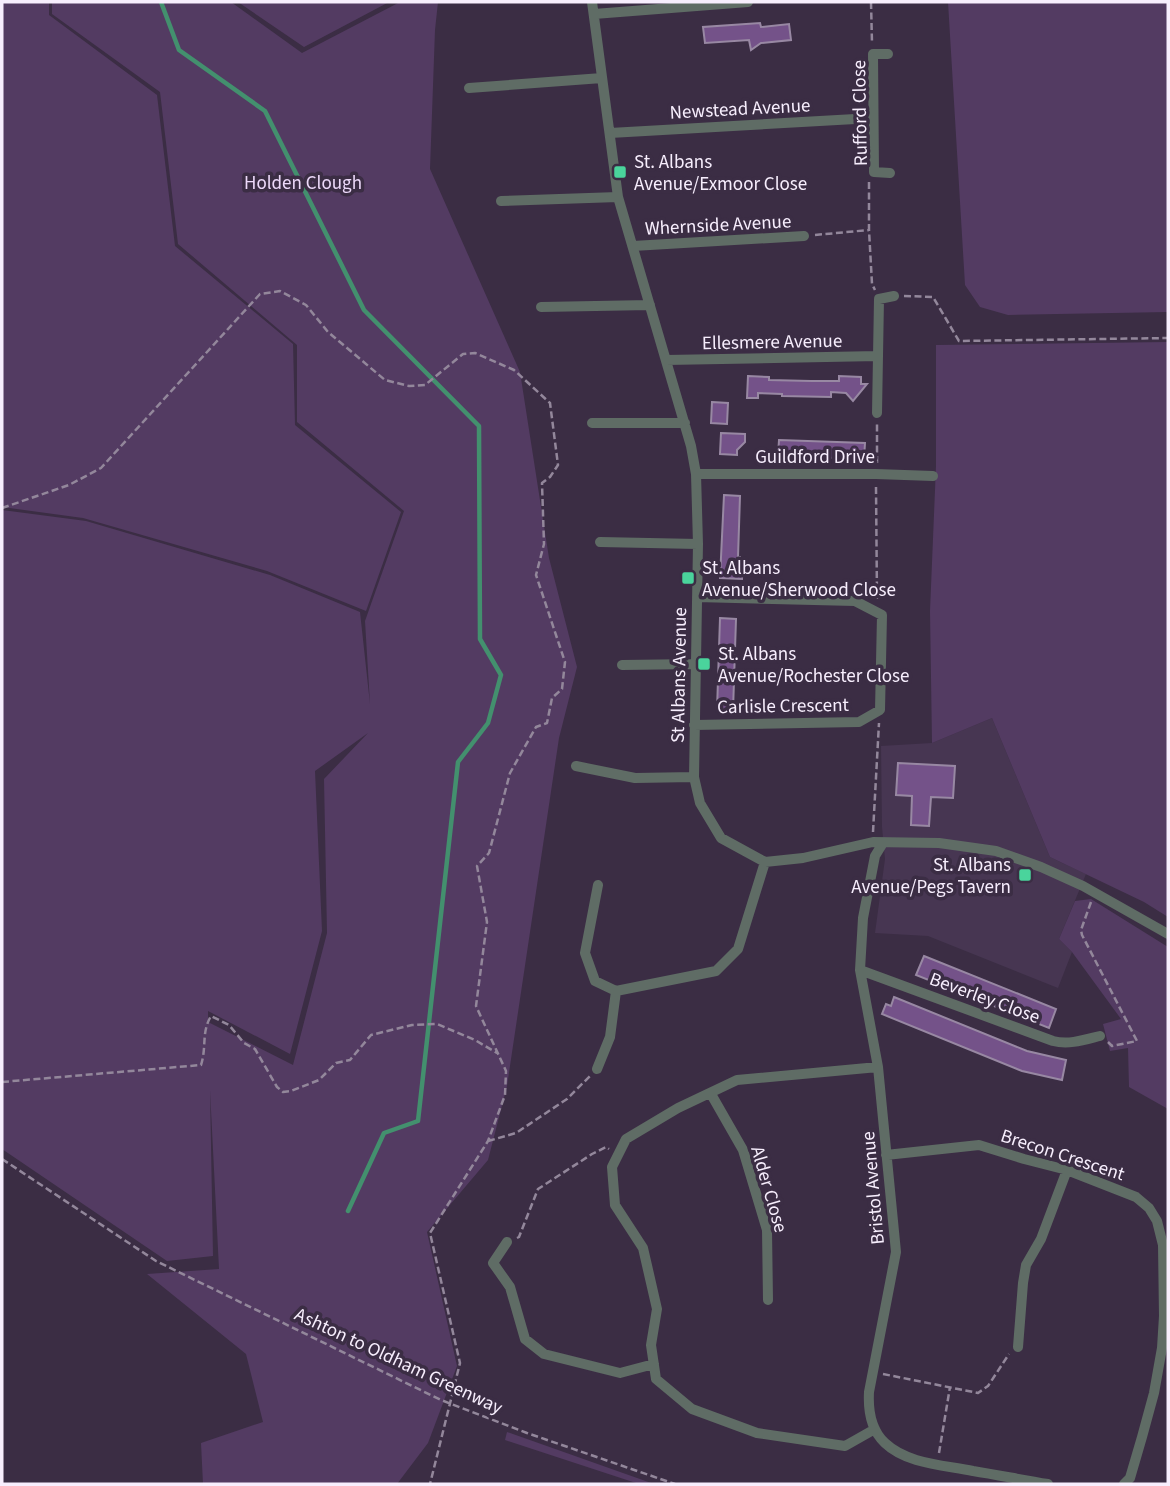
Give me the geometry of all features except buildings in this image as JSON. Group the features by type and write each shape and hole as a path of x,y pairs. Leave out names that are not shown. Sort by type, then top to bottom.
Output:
{"street":[{"name":"St Albans Avenue","path":"592,2 618,197 685,423 696,474 698,544 694,776 700,803 721,838 765,862"},
{"path":"594,14 748,2"},
{"name":"Rufford Close","path":"888,54 873,54 873,118 874,172 890,173"},
{"path":"469,88 602,78"},
{"name":"Newstead Avenue","path":"610,133 873,118"},
{"path":"501,201 618,197"},
{"name":"Whernside Avenue","path":"633,246 804,236"},
{"path":"877,414 879,299 894,296"},
{"path":"541,307 650,306"},
{"name":"Ellesmere Avenue","path":"666,360 878,356"},
{"path":"592,423 685,423"},
{"name":"Guildford Drive","path":"696,474 933,476"},
{"path":"600,542 698,544"},
{"path":"697,597 855,601 882,615 880,709"},
{"path":"622,665 696,664"},
{"name":"Carlisle Crescent","path":"694,725 859,722 880,709"},
{"path":"576,766 635,778 694,776"},
{"path":"598,885 585,953 595,981 616,990 716,971 738,949 765,862 803,858 878,842 939,843 996,850 1041,867 1095,893 1168,934"},
{"name":"Bristol Avenue","path":"875,1429 869,1407 872,1372 895,1252 878,1067 860,970 863,918 878,842"},
{"name":"Beverley Close","path":"860,970 1053,1041 1077,1042 1100,1036"},
{"path":"597,1069 610,1037 616,990"},
{"path":"878,1067 737,1080 678,1108 626,1139 612,1167 615,1205 643,1248 657,1309 650,1345 656,1379 692,1409 757,1433 845,1446 875,1429 885,1443 902,1455 1048,1484"},
{"name":"Alder Close","path":"710,1094 743,1150 767,1230 768,1300"},
{"name":"Brecon Crescent","path":"886,1155 979,1145 1067,1170 1136,1196 1149,1208 1157,1221 1163,1245 1165,1349 1130,1478 1124,1484"},
{"path":"1018,1347 1026,1265 1041,1239 1067,1170"},
{"path":"507,1242 494,1264 510,1287 525,1339 544,1354 620,1373 653,1364"}],"path":[{"path":"871,2 873,54"},
{"path":"874,172 868,183 869,230 872,284 879,299"},
{"path":"804,236 869,230"},
{"path":"2,508 69,485 101,468 260,294 280,291 306,305 328,332 385,380 409,386 425,385 463,354 475,353 514,370 550,403 558,465 542,483 544,544 536,575 565,662 562,689 552,698 547,723 536,727 510,773 489,853 477,866 487,922 476,1006 506,1071 505,1095 488,1141 430,1233 460,1363 430,1484"},
{"path":"894,296 933,297 959,341 1168,338"},
{"path":"877,414 877,612"},
{"path":"878,842 880,709"},
{"path":"1095,893 1081,930 1082,935 1137,1041 1112,1046 1100,1036"},
{"path":"2,1082 201,1065 205,1026 211,1016 229,1025 244,1043 255,1049 277,1087 283,1092 318,1080 336,1063 350,1060 371,1035 412,1025 437,1024 498,1053"},
{"path":"488,1141 516,1133 567,1099 597,1069"},
{"path":"507,1242 519,1237 538,1189 606,1147"},
{"name":"Ashton to Oldham Greenway","path":"2,1159 156,1261 450,1403 527,1433 676,1484"},
{"path":"872,1372 978,1393 988,1386 1011,1351 1018,1347"},
{"path":"937,1464 950,1387"}],"shaded area":[{"path":"992,718 1050,857 1086,874 1059,939 1072,952 1058,988 928,936 875,933 885,859 881,746 932,743"}],"green space":[{"path":"2,2 49,2 49,15 157,95 175,246 293,344 295,425 401,512 366,611 267,571 83,518 2,507"},
{"name":"Holden Clough","path":"52,2 231,2 302,53 400,2 438,2 430,169 520,372 549,558 577,667 559,738 507,1086 488,1160 427,1232 457,1366 428,1443 397,1484 203,1484 201,1443 263,1422 246,1354 147,1274 219,1269 210,1090 213,1256 167,1261 2,1149 2,510 86,521 270,575 360,612 370,704 365,621 404,511 297,422 297,345 178,244 160,92 52,14","holes":["368,733 324,779 327,933 293,1065 208,1022 208,1011 290,1054 322,931 315,771"]},
{"path":"238,2 389,2 304,47"},
{"path":"948,2 1168,2 1168,312 1008,315 980,307 965,285"},
{"path":"1168,342 1168,917 1144,902 1050,857 992,718 932,743 930,611 936,466 936,345"},
{"path":"1091,899 1168,947 1168,1109 1129,1087 1128,1048 1110,1051 1103,1024 1121,1019 1072,952 1059,939 1075,901"},
{"path":"507,1432 654,1484 639,1484 505,1440"}],"waterway":[{"path":"161,2 179,50 265,111 364,310 479,426 480,639 501,675 488,723 458,762 418,1121 384,1133 348,1211"}],"place":[{"name":"St. Albans Avenue/Exmoor Close","path":"620,172"},
{"name":"St. Albans Avenue/Sherwood Close","path":"688,578"},
{"name":"St. Albans Avenue/Rochester Close","path":"704,664"},
{"name":"St. Albans Avenue/Pegs Tavern","path":"1025,875"}]}
